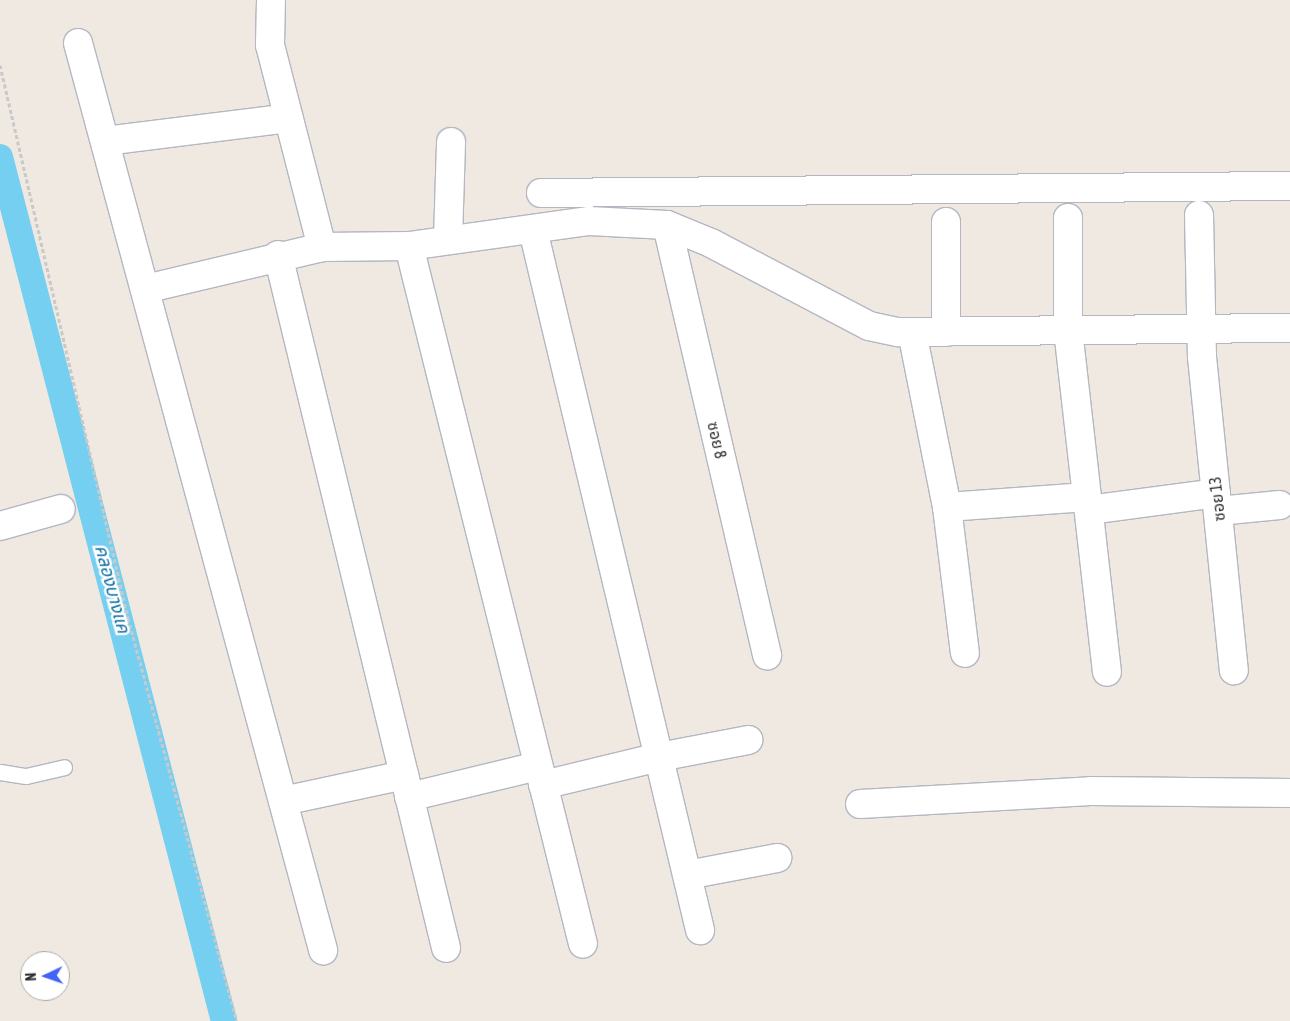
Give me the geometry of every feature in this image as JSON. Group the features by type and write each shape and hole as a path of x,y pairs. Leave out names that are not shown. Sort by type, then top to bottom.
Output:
{"street":[{"path":"271,0 270,45 322,247"},
{"path":"78,43 323,950"},
{"path":"105,141 289,118"},
{"path":"448,239 451,142"},
{"path":"541,193 1290,186"},
{"name":"ซอย 13","path":"1199,216 1201,328 1234,670"},
{"path":"1068,218 1068,330 1107,672"},
{"path":"145,289 278,255 322,247 409,246 448,239 533,230 589,221 667,225 711,244 869,326 912,332 1290,328"},
{"path":"946,222 946,332"},
{"name":"ซอย 8","path":"667,225 767,656"},
{"path":"533,230 700,930"},
{"path":"409,246 583,944"},
{"path":"278,255 446,948"},
{"path":"912,332 947,507 965,653"},
{"path":"947,507 1217,502 1280,505"},
{"path":"0,526 60,509"},
{"path":"283,801 406,786 541,776 748,740"},
{"path":"860,804 1091,791 1290,794"},
{"path":"687,875 777,858"}],"lane":[{"path":"0,772 26,776 64,767"}],"path":[{"path":"0,66 128,618 237,1021"}],"waterway":[{"name":"คลองบางแค","path":"0,157 224,1021"}]}
